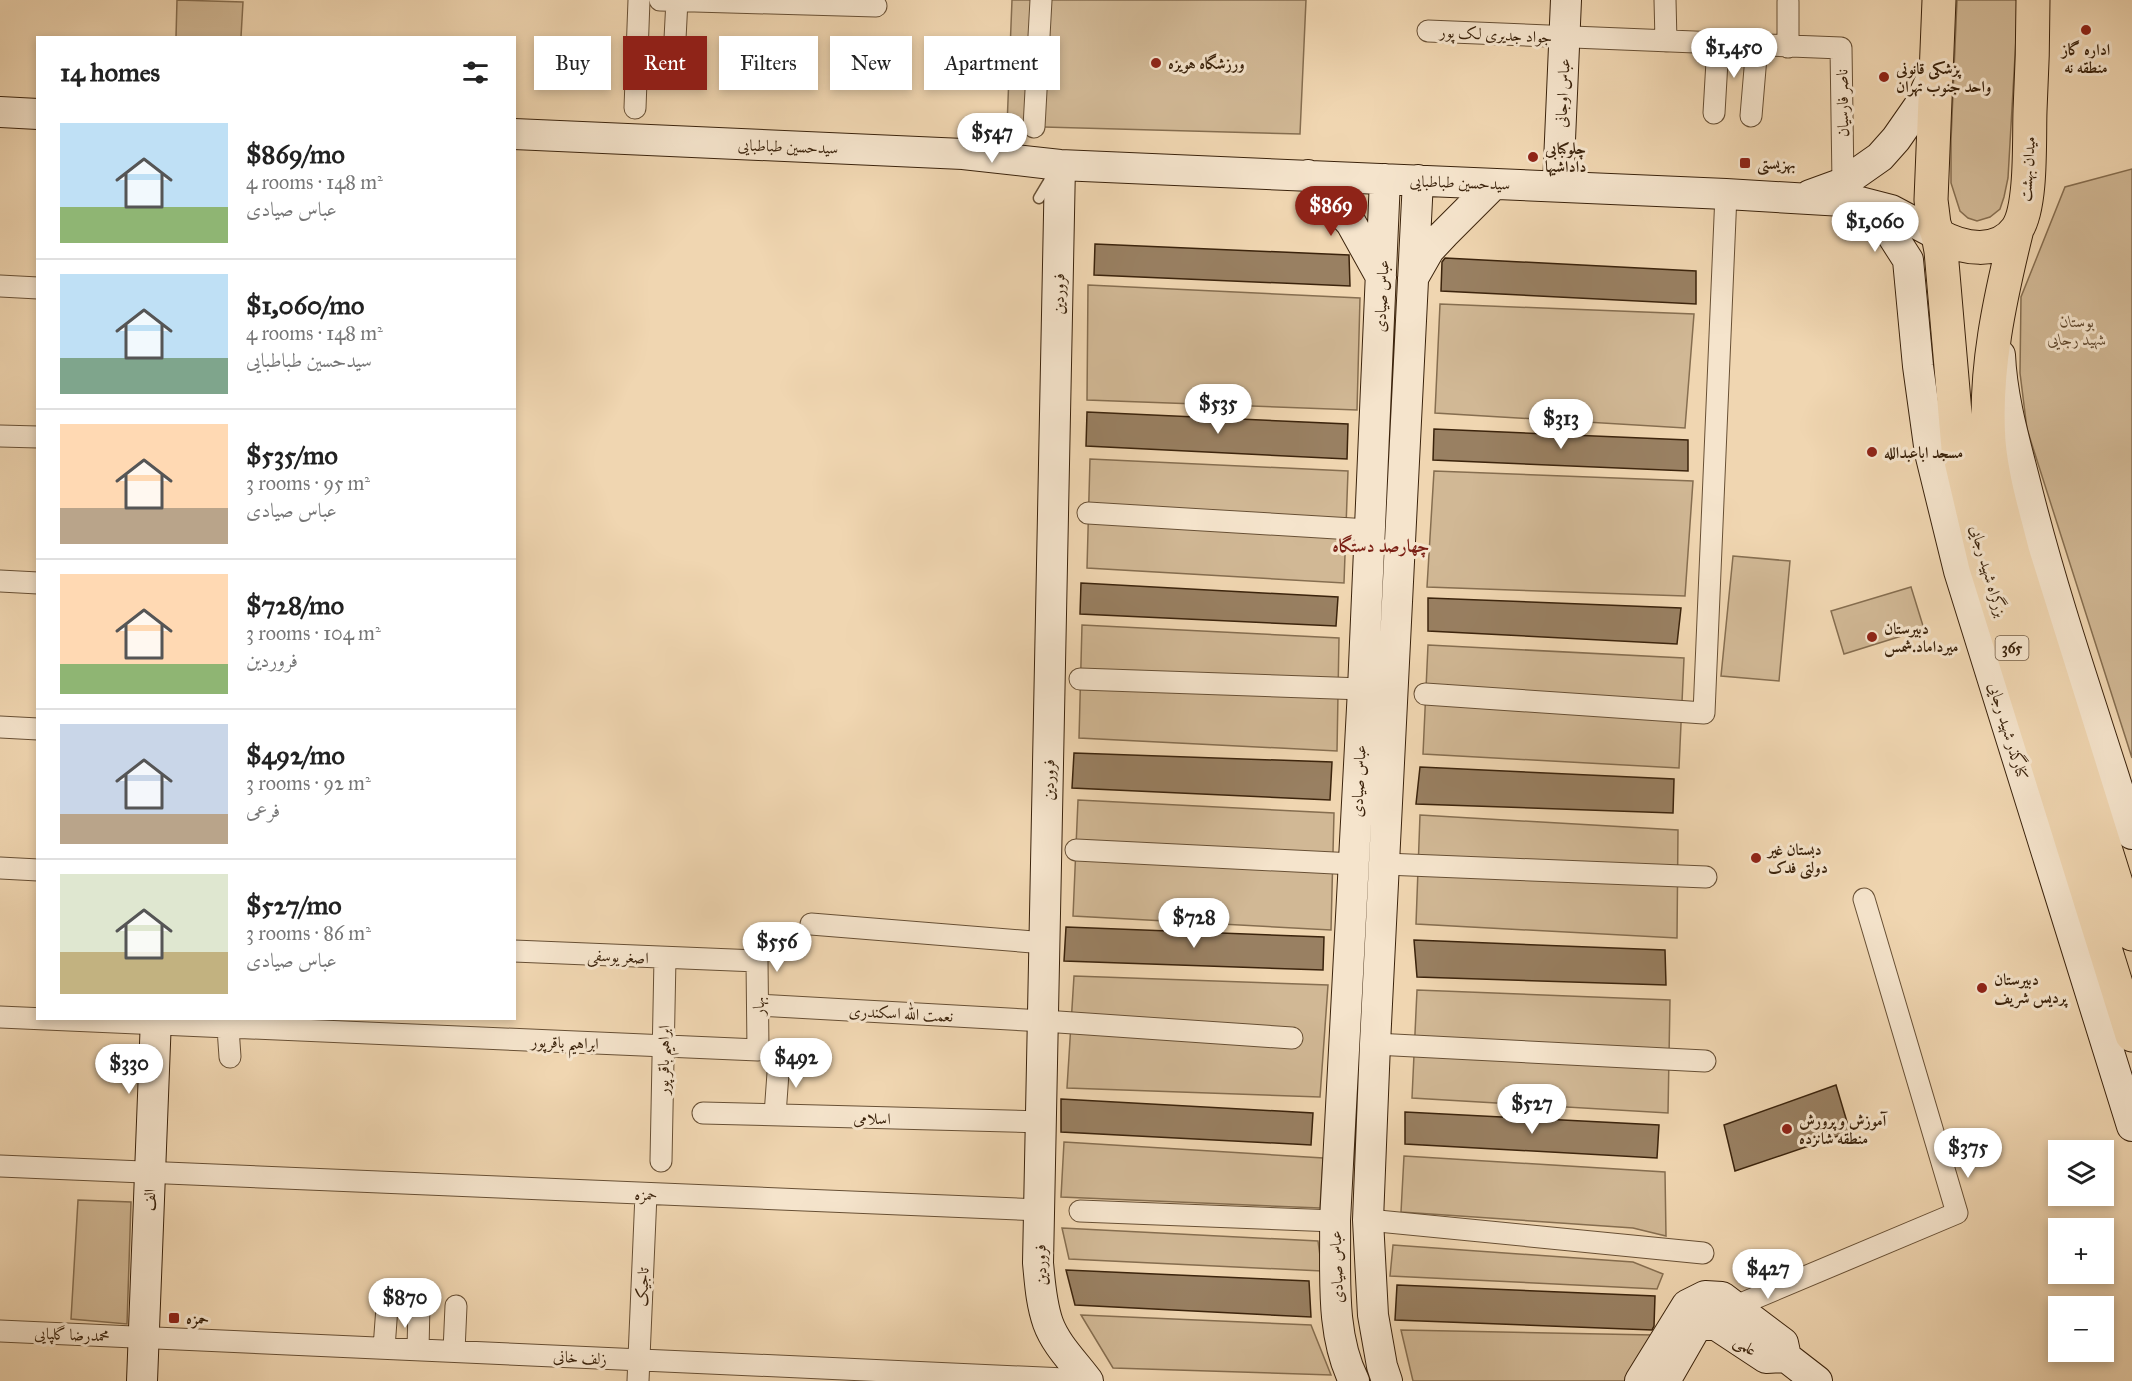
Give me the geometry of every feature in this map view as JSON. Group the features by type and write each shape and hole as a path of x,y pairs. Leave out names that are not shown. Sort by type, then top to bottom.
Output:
{"highway":[{"name":"365","path":"1938,235 1931,200 1939,0"},
{"name":"میدان بهشت","path":"2017,229 2023,211 2028,176 2033,0"},
{"path":"1938,235 1949,242 1963,246 1985,248 2004,242 2017,229"},
{"name":"بزرگراه شهید رجایی","path":"2017,229 1991,360 1988,404 1989,444 2013,554 2132,934"},
{"name":"بزرگراه شهید رجایی","path":"1938,235 1958,448 1985,563 2132,1035"},
{"path":"1945,298 1951,275 1956,267 1965,260 1978,258 1990,260 1996,269 2001,301"}],"street":[{"path":"635,108 639,0"},
{"path":"660,0 876,6"},
{"path":"675,36 677,0"},
{"path":"1034,127 1041,0"},
{"name":"عباس اوجانی","path":"1558,186 1566,0"},
{"path":"1665,0 1666,41"},
{"path":"1788,2 1788,47"},
{"name":"جواد جدیری لک پور","path":"1428,31 1565,37"},
{"name":"ناصر فارسیان","path":"1565,37 1841,48 1851,193"},
{"path":"1714,113 1718,44"},
{"path":"1751,116 1757,45"},
{"path":"1936,68 1919,106 1896,139 1851,193 1891,210 1938,235"},
{"path":"0,112 36,114"},
{"path":"0,129 36,130"},
{"name":"سیدحسین طباطبایی","path":"516,134 962,162 1003,170 1060,165 1800,198 1851,193"},
{"name":"سیدحسین طباطبایی","path":"516,151 962,162"},
{"name":"فروردین","path":"1060,165 1038,1263 1042,1302 1048,1325 1058,1343 1087,1381"},
{"path":"1308,175 1351,223 1382,280"},
{"name":"عباس صیادی","path":"1354,1381 1339,1333 1335,1221 1363,689 1385,179"},
{"name":"عباس صیادی","path":"1387,1381 1373,1315 1368,1220 1374,1044 1385,864 1411,280 1418,180"},
{"path":"1411,280 1429,250 1494,183"},
{"name":"کنارگذر شهید رجایی","path":"1851,193 1892,234 1908,261 1918,366 1930,453 1959,570 2132,1126"},
{"path":"1425,694 1704,713 1726,194"},
{"path":"0,286 36,288"},
{"path":"2001,301 2001,372 2015,442 2042,547 2132,834"},
{"path":"0,436 36,437"},
{"path":"1088,513 1369,530"},
{"path":"0,581 36,583"},
{"path":"1080,679 1363,689"},
{"path":"0,727 36,729"},
{"path":"1076,850 1354,864"},
{"path":"1385,864 1706,876"},
{"path":"0,868 36,870"},
{"path":"1665,1381 1696,1327 1723,1309 1957,1213 1864,899"},
{"path":"810,924 1045,943"},
{"name":"اصغر یوسفی","path":"516,951 721,960"},
{"name":"ابراهیم باقر پور","path":"661,1161 665,958"},
{"name":"بهار","path":"721,960 757,962 758,1050"},
{"name":"نعمت الله اسکندری","path":"758,1005 1292,1038"},
{"name":"ابراهیم باقرپور","path":"0,1017 36,1018"},
{"name":"ابراهیم باقرپور","path":"94,1020 228,1028 758,1050"},
{"name":"الف","path":"142,1381 156,1022"},
{"path":"228,1028 230,1057"},
{"path":"1374,1044 1705,1061"},
{"path":"775,1115 779,1059"},
{"name":"اسلامی","path":"703,1113 1042,1122"},
{"name":"حمزه","path":"0,1166 1040,1210"},
{"name":"تاجیک","path":"638,1381 646,1194"},
{"path":"1080,1211 1335,1221"},
{"path":"1368,1220 1703,1253"},
{"path":"1640,1381 1687,1305 1705,1296 1723,1309"},
{"path":"418,1350 419,1305"},
{"path":"454,1352 456,1306"},
{"path":"384,1348 387,1307"},
{"name":"علمی","path":"1723,1309 1766,1358 1786,1358 1817,1381"},
{"name":"محمدرضا گلپایی","path":"0,1331 144,1337"},
{"name":"زلف خانی","path":"144,1337 1087,1381"}],"lane":[{"path":"1039,198 1060,165"}],"green space":[{"path":"177,0 243,2 241,36 176,36"},
{"name":"ورزشگاه هویزه","path":"1012,0 1306,0 1300,134 1007,126 1008,90 1060,90 1060,36 1011,36"},
{"path":"1957,0 2017,0 2008,178 2000,209 1990,217 1977,221 1968,218 1960,211 1951,183"},
{"name":"بوستان شهید رجایی","path":"2132,169 2132,758 2027,429 2020,373 2021,297 2065,187"},
{"path":"1088,285 1360,298 1357,410 1087,400"},
{"path":"1440,304 1694,314 1685,428 1435,413"},
{"path":"1090,459 1348,471 1344,583 1087,568"},
{"path":"1434,471 1693,481 1685,596 1427,587"},
{"path":"1733,556 1790,561 1779,681 1721,676"},
{"path":"1911,587 1924,629 1844,654 1831,611"},
{"path":"1082,625 1339,638 1337,751 1079,738"},
{"path":"1428,645 1684,658 1679,768 1423,754"},
{"path":"1078,800 1334,813 1331,930 1073,916"},
{"path":"1420,815 1678,830 1677,938 1416,924"},
{"path":"1074,976 1328,985 1320,1097 1067,1088"},
{"path":"1417,990 1670,1000 1668,1113 1412,1098"},
{"path":"1064,1142 1323,1158 1320,1208 1061,1197"},
{"path":"1404,1156 1665,1172 1666,1236 1633,1228 1401,1212"},
{"path":"78,1200 131,1202 127,1324 71,1319"},
{"path":"1062,1228 1318,1241 1322,1271 1069,1259"},
{"path":"1393,1245 1633,1262 1663,1274 1657,1289 1390,1276"},
{"path":"1081,1315 1311,1325 1331,1375 1113,1368"},
{"path":"1401,1330 1653,1335 1633,1381 1413,1381"}],"building":[{"path":"1095,244 1349,255 1350,286 1094,275"},
{"path":"1445,258 1696,271 1696,304 1441,291 1442,262"},
{"path":"1087,412 1348,424 1347,459 1086,446"},
{"path":"1434,429 1688,440 1688,471 1433,460"},
{"path":"1081,583 1338,597 1336,626 1080,614"},
{"path":"1428,598 1681,608 1677,644 1428,631"},
{"path":"1074,753 1332,762 1330,800 1072,788"},
{"path":"1420,767 1674,779 1673,813 1416,804"},
{"path":"1066,927 1324,937 1323,970 1064,961"},
{"path":"1414,940 1665,950 1666,985 1417,977"},
{"name":"آموزش و پرورش منطقه شانزده","path":"1836,1085 1850,1132 1735,1171 1724,1125"},
{"path":"1061,1099 1313,1113 1311,1145 1061,1132"},
{"path":"1405,1112 1659,1125 1657,1158 1405,1144"},
{"path":"1066,1270 1309,1281 1311,1317 1075,1305"},
{"path":"1397,1285 1655,1296 1654,1326 1652,1330 1395,1320"}],"place":[{"name":"اداره گاز منطقه نه","path":"2086,30"},
{"name":"ورزشگاه هویزه","path":"1156,63"},
{"name":"پزشکی قانونی واحد جنوب تهران","path":"1884,77"},
{"name":"چلوکبابی داداشیها","path":"1533,157"},
{"name":"بهزیستی","path":"1745,163"},
{"name":"مسجد اباعبدالله","path":"1872,452"},
{"name":"دبیرستان میرداماد.شمس","path":"1872,637"},
{"name":"دبستان غیر دولتی فدک","path":"1756,858"},
{"name":"دبیرستان پردیس شریف","path":"1982,988"},
{"name":"آموزش و پرورش منطقه شانزده","path":"1787,1129"},
{"name":"حمزه","path":"174,1318"}],"district":[{"name":"چهارصد دستگاه","path":"1381,546"}]}
